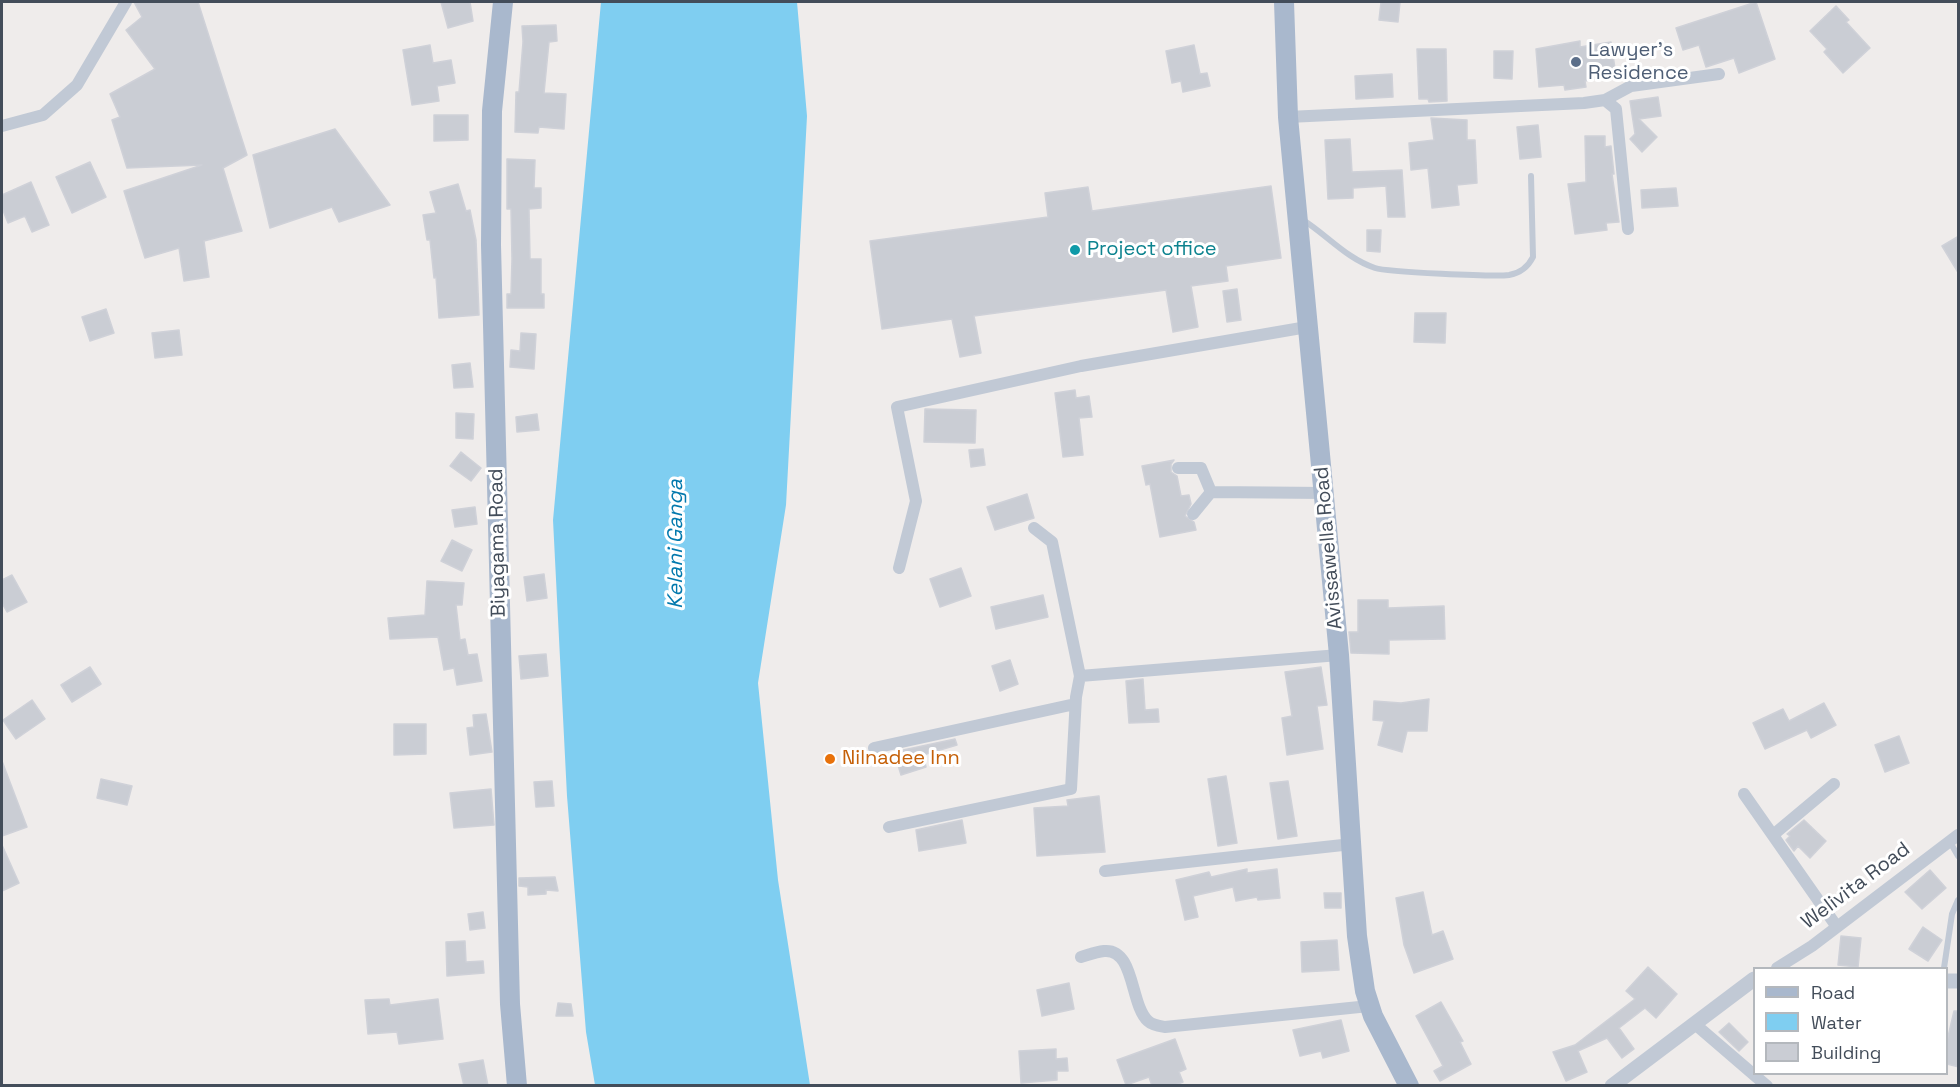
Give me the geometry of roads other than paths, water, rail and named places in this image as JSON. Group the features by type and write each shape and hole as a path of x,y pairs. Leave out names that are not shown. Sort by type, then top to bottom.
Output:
{"main road":[{"name":"Biyagama Road","path":"503,2 492,111 491,245 510,981 517,1086"},
{"name":"Avissawella Road","path":"1284,2 1288,117 1339,655 1357,936 1370,1006 1384,1042 1409,1086"}],"street":[{"path":"2,126 43,115 77,85 126,2"},
{"path":"1288,117 1605,100 1631,86 1719,74"},
{"path":"1605,100 1616,108 1628,229"},
{"path":"899,568 916,501 897,407 1081,366 1307,327"},
{"path":"1178,468 1201,468 1211,492"},
{"path":"1211,492 1325,493"},
{"path":"1193,514 1211,492"},
{"path":"889,827 1071,789 1080,676 1052,543 1034,528"},
{"path":"1080,676 1339,655"},
{"path":"874,748 1076,704"},
{"path":"1773,835 1834,784"},
{"path":"1744,794 1837,927"},
{"name":"Welivita Road","path":"1780,967 1954,839"},
{"path":"1105,871 1352,844"},
{"path":"1081,957 1106,950 1119,955 1127,966 1139,1011 1150,1023 1165,1027 1370,1006"},
{"path":"1618,1081 1753,981"},
{"path":"1696,1025 1753,1074"},
{"path":"1754,1075 1767,1086"}],"lane":[{"path":"1297,216 1321,232 1338,249 1376,269 1508,275 1529,265 1533,256 1531,176"},
{"path":"1954,839 1959,856"},
{"path":"1944,967 1952,914 1959,900"}],"water":[{"name":"Kelani Ganga","path":"601,2 797,2 807,116 786,505 758,683 778,880 810,1085 595,1085 586,1032 567,796 553,520"}],"place":[{"name":"Lawyer's Residence","path":"1576,62"},
{"name":"Project office","path":"1075,250"},
{"name":"Nilnadee Inn","path":"830,759"}]}
